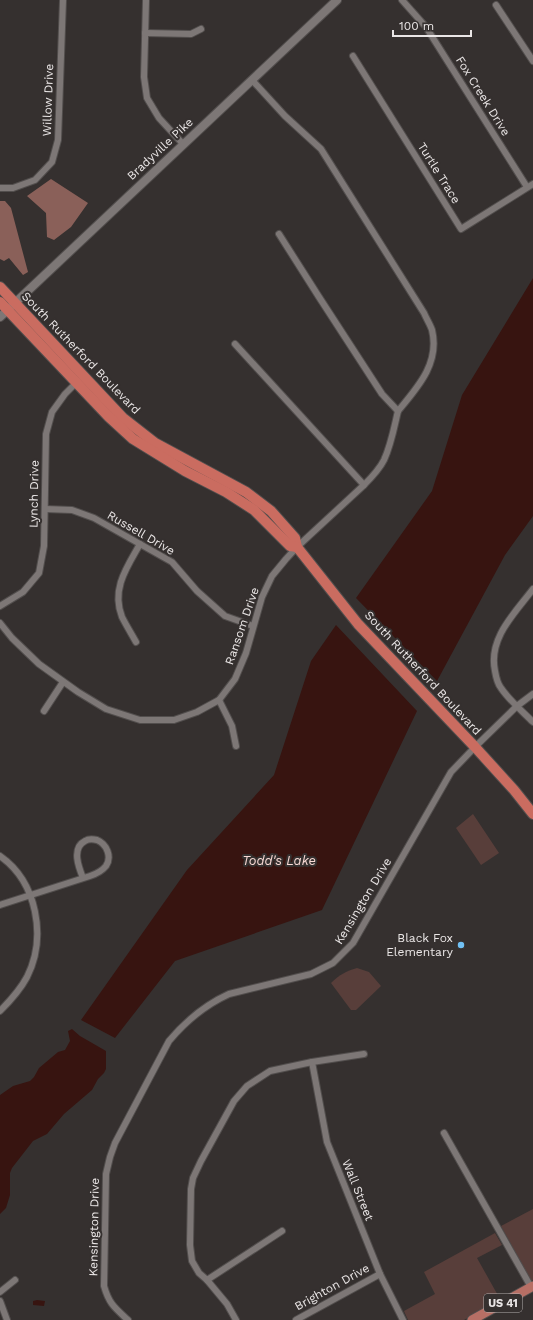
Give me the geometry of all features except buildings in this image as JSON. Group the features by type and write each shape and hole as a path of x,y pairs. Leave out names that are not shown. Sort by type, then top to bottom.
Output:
{"highway":[{"name":"South Rutherford Boulevard","path":"0,287 11,306 80,379 109,417 133,439 185,471 226,492 254,510 290,546 297,547 358,624 514,790 533,814"},
{"name":"South Rutherford Boulevard","path":"0,302 11,306"}],"main road":[{"name":"Bradyville Pike","path":"0,317 337,0"},
{"name":"US 41","path":"472,1320 532,1287"}],"street":[{"name":"Willow Drive","path":"0,188 13,188 35,180 52,162 58,140 63,0"},
{"path":"146,0 144,77 147,98 159,118 183,144"},
{"name":"Fox Creek Drive","path":"402,0 426,27 527,187"},
{"path":"496,4 533,61"},
{"path":"145,33 191,34 201,29"},
{"name":"Turtle Trace","path":"353,56 460,229 533,184"},
{"path":"252,80 285,116 321,149 424,313 431,328 434,345 431,361 425,376 398,411 382,394 279,234"},
{"path":"235,344 364,485"},
{"name":"Lynch Drive","path":"0,606 23,592 39,573 44,546 46,434 52,412 65,394 80,379"},
{"name":"Ransom Drive","path":"0,623 12,638 39,664 63,682 106,709 140,720 174,720 197,712 219,700 235,679 246,653 262,597 272,576 297,547 374,475 384,461 398,411"},
{"name":"Russell Drive","path":"45,509 72,510 94,518 172,562 197,591 225,616 253,626"},
{"path":"136,642 122,616 118,593 124,572 140,544"},
{"path":"533,589 503,628 494,652 493,665 496,679 501,688 533,722"},
{"path":"44,711 63,682"},
{"name":"Kensington Drive","path":"128,1320 113,1307 104,1286 106,1174 115,1143 170,1041 178,1030 219,999 229,994 311,974 333,963 343,954 353,943 451,772 474,747 517,706 533,694"},
{"path":"219,700 232,726 236,746"},
{"path":"0,905 31,896 83,878 101,871 108,862 109,856 107,849 102,843 96,840 86,840 78,849 77,861 83,878"},
{"path":"0,856 9,862 26,886 31,896 36,926 37,944 30,971 22,985 0,1010"},
{"path":"236,1320 227,1304 207,1280 199,1273 192,1261 190,1245 191,1189 193,1178 201,1161 234,1101 247,1086 270,1071 312,1062 364,1054"},
{"name":"Wall Street","path":"312,1062 327,1142 380,1274 403,1320"},
{"path":"444,1133 532,1287"},
{"path":"207,1280 282,1231"},
{"name":"Brighton Drive","path":"296,1320 380,1274"},
{"path":"0,1292 15,1280"},
{"path":"0,1301 7,1320"}],"shaded area":[{"path":"51,179 88,203 71,227 54,240 47,237 46,213 27,196"},
{"path":"0,201 5,201 11,208 28,272 23,275 9,258 4,261 0,259"},
{"path":"473,814 499,853 481,865 456,828"},
{"path":"357,968 369,972 381,986 356,1010 351,1010 331,983 349,970"},
{"path":"533,1209 533,1280 531,1281 501,1226"},
{"path":"495,1233 502,1245 477,1258 500,1299 464,1320 408,1320 404,1311 435,1294 424,1272"}],"water":[{"path":"533,278 533,516 505,555 437,681 356,598 432,491 462,395"},
{"name":"Todd's Lake","path":"336,625 417,711 322,910 175,961 115,1038 81,1020 187,870 274,775 311,661"},
{"path":"72,1029 80,1036 106,1051 106,1069 92,1090 64,1114 47,1134 33,1141 12,1168 10,1173 10,1195 6,1208 0,1214 0,1095 13,1086 30,1081 39,1068 58,1052 65,1050 70,1041 68,1031"},
{"path":"33,1301 45,1301 44,1306 33,1305"}],"place":[{"name":"Black Fox Elementary","path":"461,945"}]}
